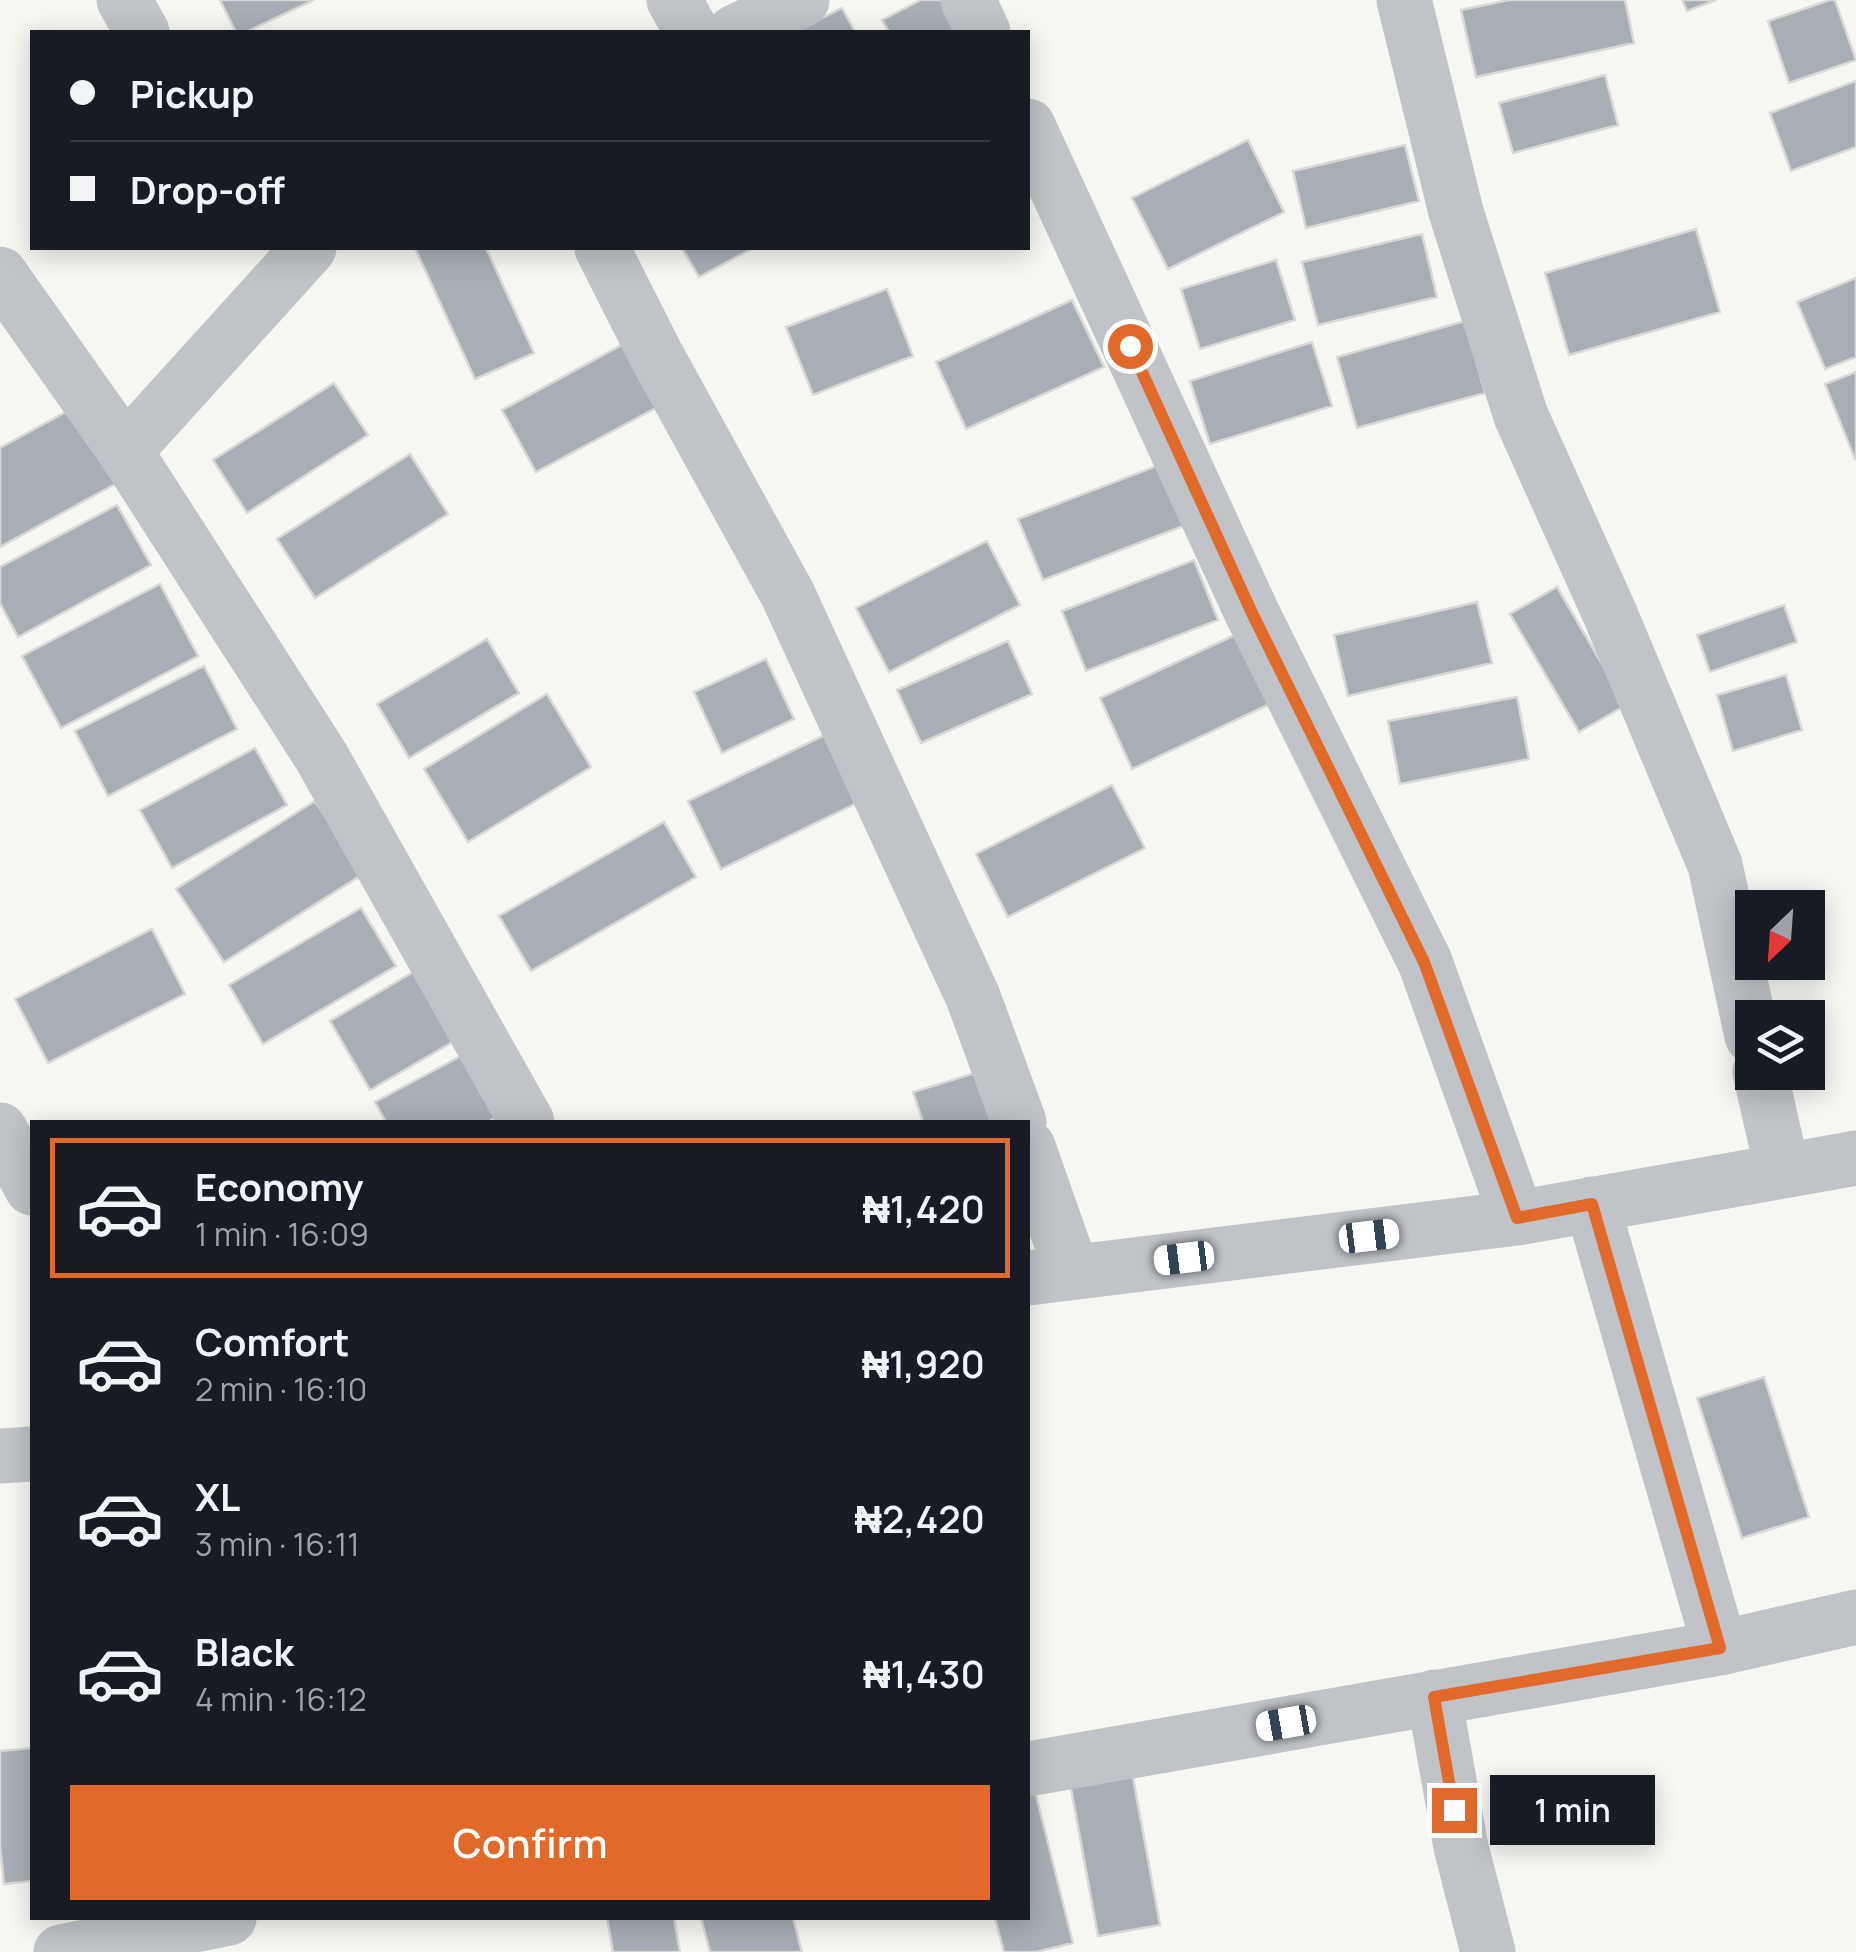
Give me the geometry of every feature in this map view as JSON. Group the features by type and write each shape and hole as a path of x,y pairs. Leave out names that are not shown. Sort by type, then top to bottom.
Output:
{"street":[{"path":"124,0 141,30"},
{"path":"674,0 691,30"},
{"path":"740,30 802,0"},
{"path":"968,0 982,30"},
{"path":"1404,0 1456,212 1521,416 1610,614 1714,865 1744,1000"},
{"path":"1030,130 1252,613 1424,962 1517,1218"},
{"path":"125,451 307,250"},
{"path":"603,250 788,595 973,997 1017,1120"},
{"path":"0,274 125,451 322,756 526,1120"},
{"path":"1764,1090 1782,1169"},
{"path":"0,1130 30,1184"},
{"path":"1030,1159 1050,1275 1517,1218 1856,1158"},
{"path":"1592,1204 1720,1648"},
{"path":"0,1456 30,1454"},
{"path":"1030,1769 1720,1648 1856,1617"},
{"path":"1434,1697 1460,1847 1488,1952"},
{"path":"61,1952 117,1928 207,1920"}],"building":[{"path":"220,0 314,0 250,30 235,30"},
{"path":"921,0 946,0 962,30 888,30 882,20"},
{"path":"1509,0 1625,0 1634,43 1476,77 1461,10"},
{"path":"1682,0 1716,0 1687,11"},
{"path":"1835,0 1856,60 1789,83 1768,21"},
{"path":"842,8 854,30 799,30"},
{"path":"1605,75 1618,125 1513,153 1499,103"},
{"path":"1856,81 1856,147 1791,171 1770,113"},
{"path":"1248,140 1284,212 1168,269 1132,198"},
{"path":"1405,145 1419,201 1306,228 1293,171"},
{"path":"1696,229 1720,312 1569,355 1545,273"},
{"path":"1422,234 1437,297 1318,325 1302,262"},
{"path":"416,250 487,250 534,353 475,379"},
{"path":"683,250 749,250 699,277"},
{"path":"1276,260 1295,320 1200,349 1181,289"},
{"path":"1856,278 1856,357 1825,369 1797,302"},
{"path":"887,289 913,356 813,395 786,327"},
{"path":"1072,300 1104,367 966,429 936,362"},
{"path":"1465,321 1485,393 1357,428 1337,357"},
{"path":"631,340 665,403 536,472 502,410"},
{"path":"1312,342 1332,406 1210,444 1190,381"},
{"path":"1856,372 1856,459 1855,459 1825,384"},
{"path":"334,383 368,435 247,513 213,460"},
{"path":"75,407 117,483 0,547 0,448"},
{"path":"410,454 448,514 315,598 277,539"},
{"path":"1159,465 1183,526 1043,580 1018,519"},
{"path":"117,505 151,565 18,637 0,603 0,567"},
{"path":"987,541 1020,605 889,672 856,608"},
{"path":"1194,560 1218,620 1086,671 1062,611"},
{"path":"160,584 198,656 61,728 22,656"},
{"path":"1557,587 1626,705 1579,732 1510,614"},
{"path":"1477,602 1492,663 1348,696 1334,635"},
{"path":"1784,605 1797,642 1710,672 1697,635"},
{"path":"1237,634 1270,704 1132,769 1100,698"},
{"path":"487,639 519,693 409,758 377,704"},
{"path":"1008,641 1032,694 921,743 897,690"},
{"path":"766,659 794,719 722,753 694,692"},
{"path":"204,666 237,729 108,796 75,731"},
{"path":"1786,675 1802,730 1733,751 1717,695"},
{"path":"547,694 591,767 468,842 424,769"},
{"path":"1517,697 1529,759 1400,784 1388,721"},
{"path":"829,733 863,800 721,869 688,801"},
{"path":"255,748 287,805 172,868 140,810"},
{"path":"1112,785 1145,848 1008,917 976,854"},
{"path":"315,801 363,874 224,962 176,889"},
{"path":"664,822 696,877 531,971 499,916"},
{"path":"361,908 396,966 263,1044 229,985"},
{"path":"152,929 185,994 48,1063 15,999"},
{"path":"415,971 456,1040 370,1090 330,1021"},
{"path":"476,1048 509,1111 491,1120 385,1120 375,1102"},
{"path":"988,1069 1005,1120 922,1120 913,1092"},
{"path":"1764,1377 1809,1517 1742,1538 1697,1398"},
{"path":"30,1748 30,1881 4,1884 0,1751"},
{"path":"1132,1772 1160,1925 1098,1936 1070,1783"},
{"path":"1035,1791 1073,1943 1036,1952 1004,1952 996,1920 1030,1920 1030,1792"},
{"path":"607,1920 674,1920 680,1952 613,1952"},
{"path":"702,1920 794,1920 802,1952 710,1952"}],"route":[{"path":"1130,346 1252,613 1424,962 1517,1218 1592,1204 1720,1648 1434,1697 1454,1810"}]}
